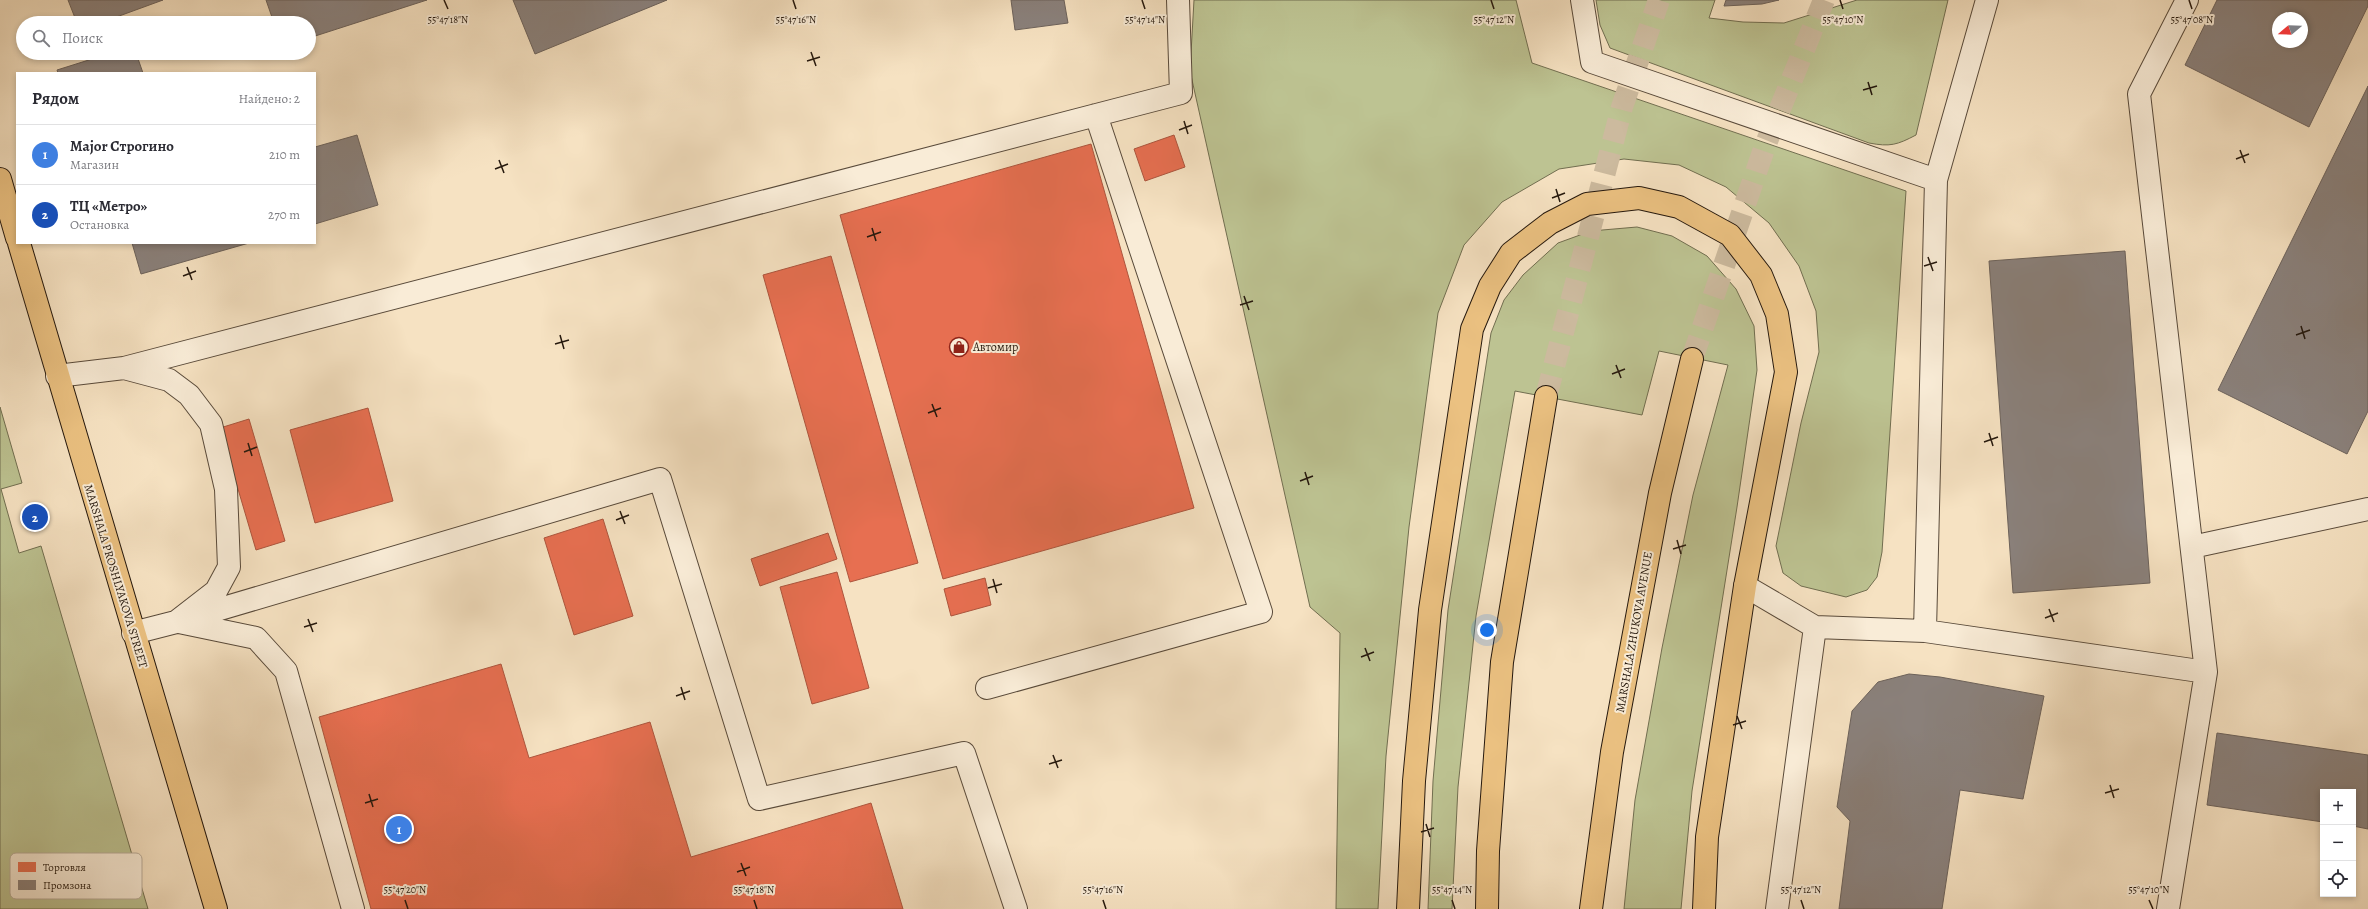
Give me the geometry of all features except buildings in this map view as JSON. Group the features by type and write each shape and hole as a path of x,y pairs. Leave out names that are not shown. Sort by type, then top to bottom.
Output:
{"main road":[{"path":"0,179 5,215 16,236"},
{"path":"1408,909 1414,781 1430,610 1472,329 1490,286 1511,253 1550,223 1587,204 1638,198 1679,207 1730,234 1761,275 1777,314 1786,372 1745,586 1707,837 1704,909"},
{"name":"MARSHALA PROSHLYAKOVA STREET","path":"18,244 216,909"},
{"name":"MARSHALA ZHUKOVA AVENUE","path":"1591,909 1617,722 1660,493 1692,359"},
{"path":"1486,909 1488,851 1502,662 1546,397"}],"street":[{"path":"57,376 124,368 1181,93 1178,0"},
{"path":"1582,0 1592,62 1936,180"},
{"path":"1925,631 1936,180 1987,0"},
{"path":"2168,909 2206,672 2139,94 2186,0"},
{"path":"987,688 1261,612 1096,115"},
{"path":"124,368 169,380 189,394 211,424 226,489 228,567 216,591 176,622"},
{"path":"133,634 660,479 759,799 964,753 1016,909"},
{"path":"2192,547 2368,510"},
{"path":"1745,586 1815,626 1925,631 2206,672"},
{"path":"176,622 256,638 286,671 353,909"},
{"path":"1777,909 1815,626"}],"green space":[{"path":"1194,0 1516,0 1532,63 1906,191 1882,552 1877,577 1867,590 1846,597 1801,586 1783,573 1776,546 1801,423 1819,352 1816,311 1799,266 1769,223 1726,187 1679,165 1624,159 1559,169 1502,202 1464,245 1438,313 1409,527 1386,756 1378,909 1336,909 1340,633 1310,607 1190,71"},
{"path":"1596,0 1715,0 1709,18 1743,22 1784,23 1857,0 1948,0 1916,135 1898,143 1883,145 1869,143 1610,48 1600,25"},
{"path":"1637,227 1672,236 1707,256 1736,289 1754,326 1757,370 1692,791 1681,909 1624,909 1635,800 1662,648 1693,495 1728,365 1659,351 1642,415 1515,391 1476,616 1458,787 1452,909 1428,909 1433,781 1448,610 1491,333 1504,300 1523,275 1558,243 1591,231"},
{"path":"0,407 22,483 1,489 19,553 41,546 131,853 10,853 10,899 142,899 142,889 148,909 0,909"}],"tunnel":[{"path":"1546,397 1622,107 1659,0"},
{"path":"1692,359 1765,146 1824,0"}],"place":[{"name":"Автомир","path":"959,347"},
{"name":"ТЦ «Метро»","path":"35,517"},
{"name":"Major Строгино","path":"399,829"}]}
